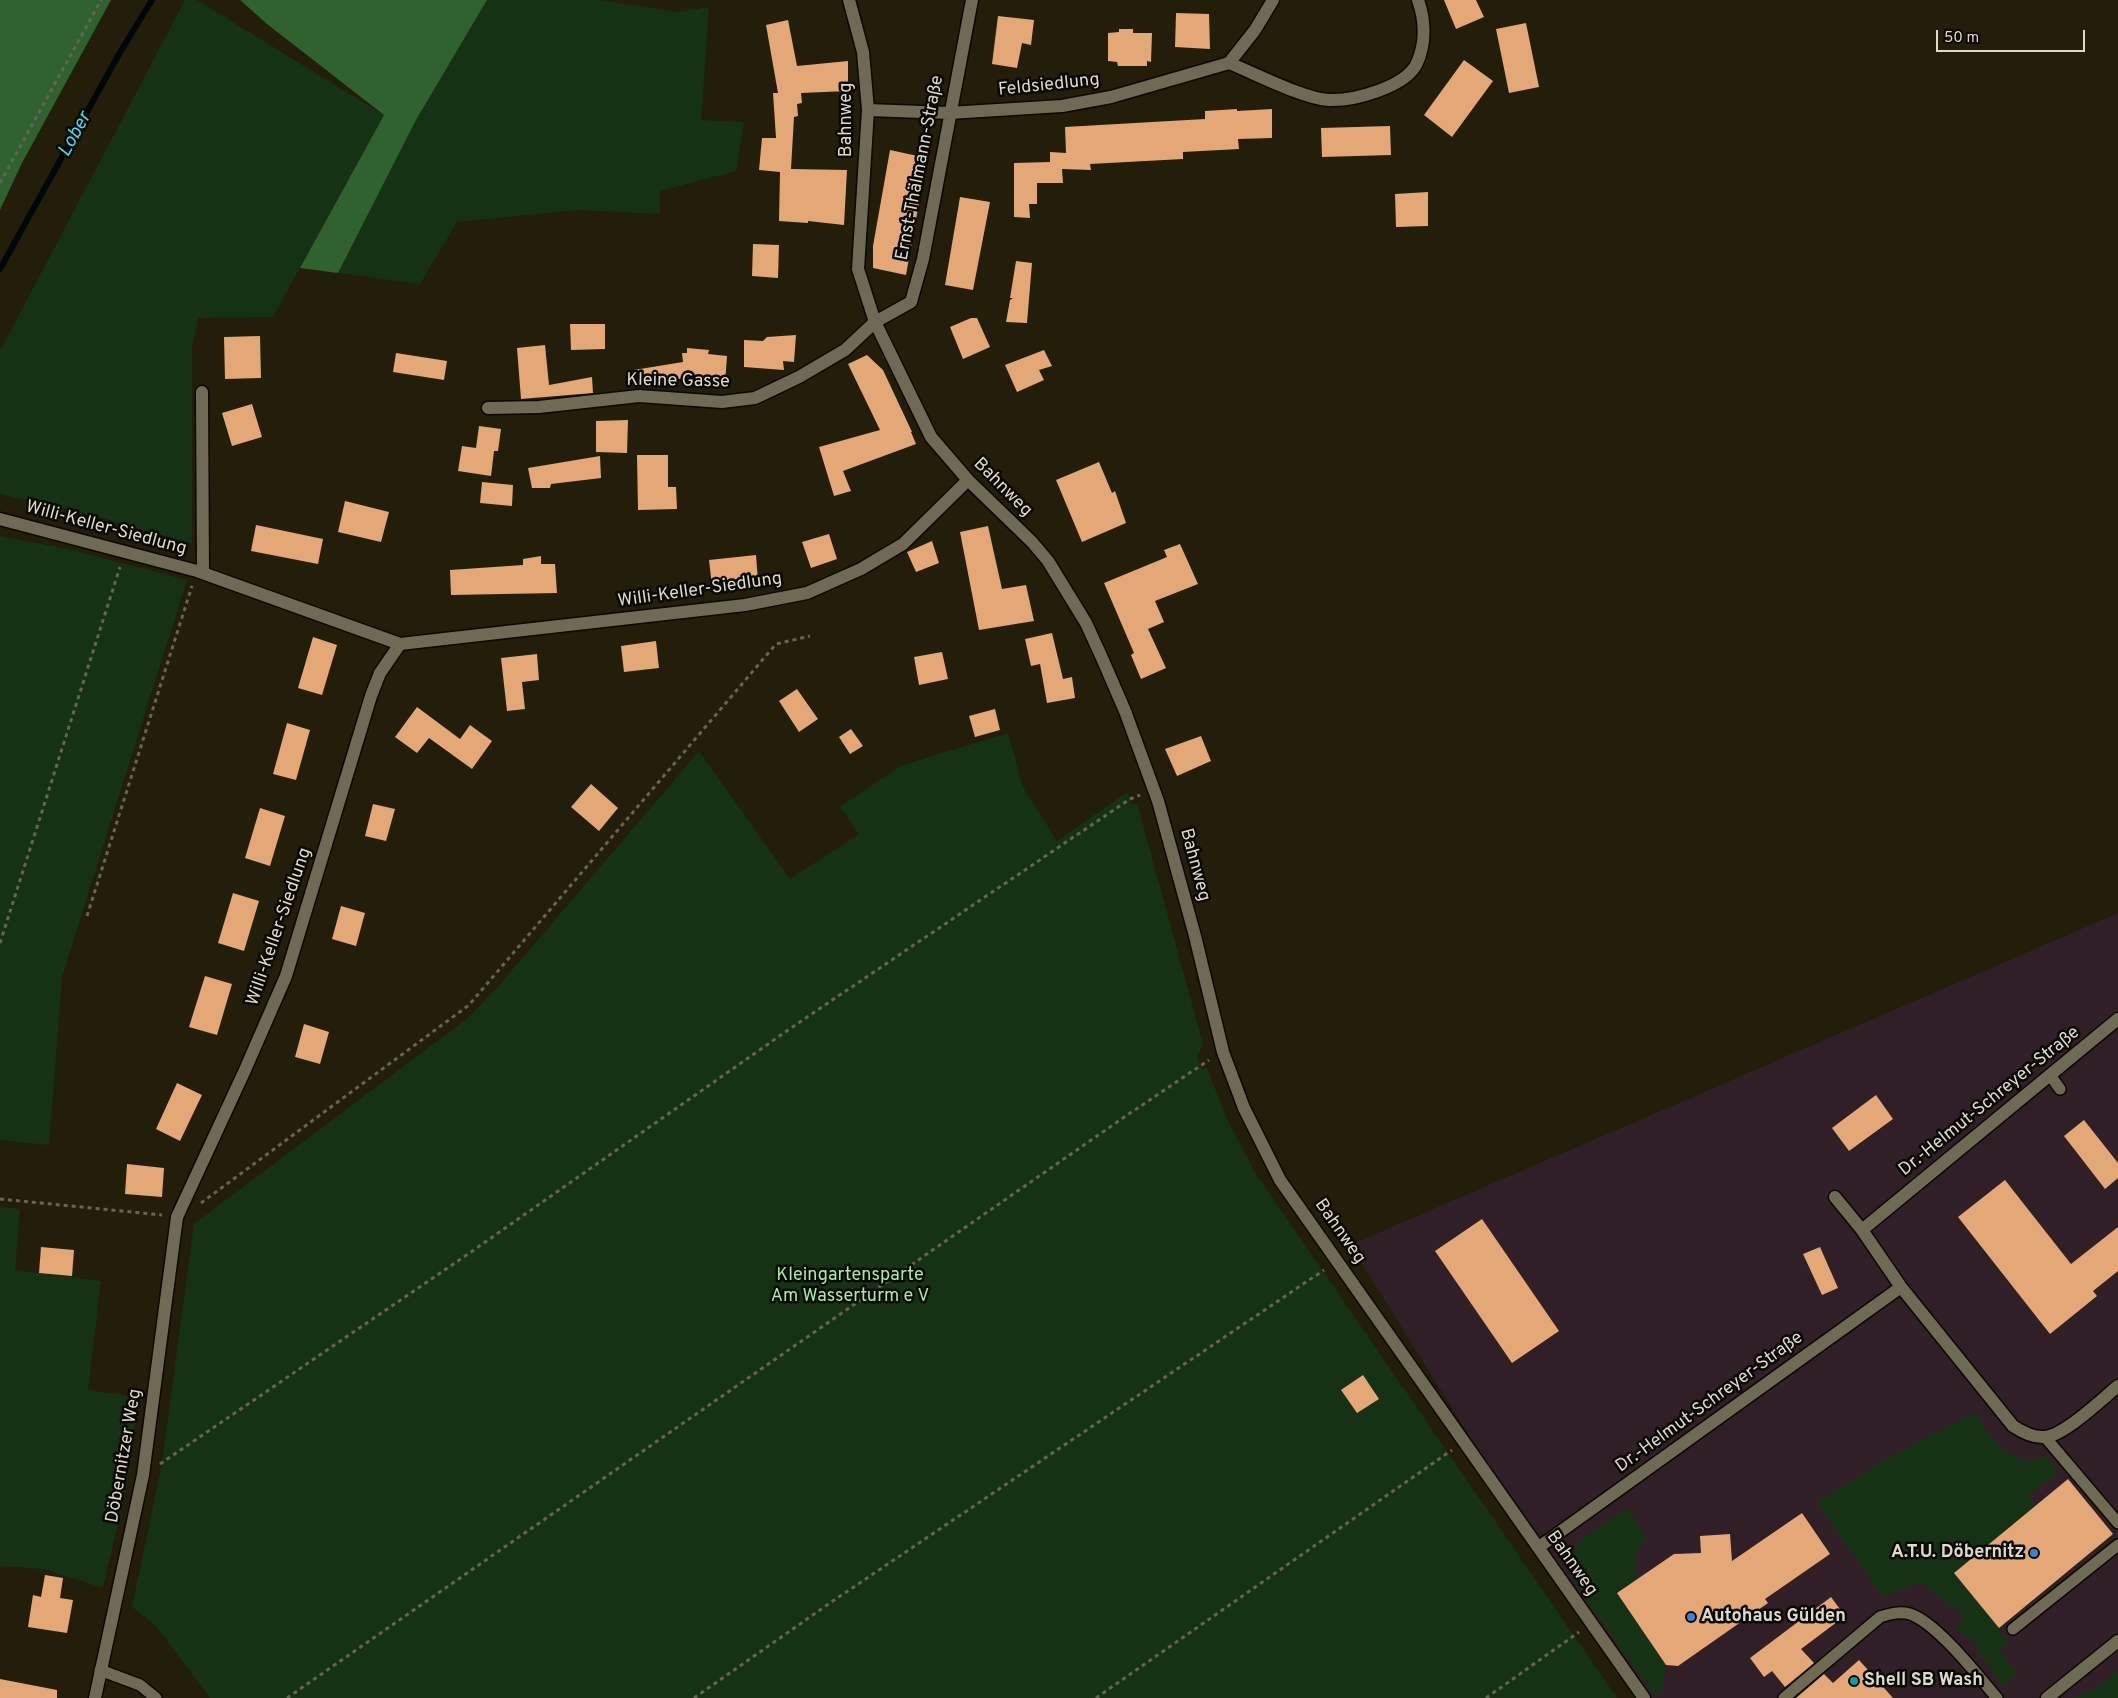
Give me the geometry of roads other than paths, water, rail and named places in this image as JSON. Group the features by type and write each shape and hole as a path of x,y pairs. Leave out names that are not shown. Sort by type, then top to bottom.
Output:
{"street":[{"name":"Bahnweg","path":"850,0 863,52 868,110 858,269 875,322 931,437 968,480 1032,542 1048,562 1086,624 1125,711 1154,788 1195,936 1223,1052 1244,1108 1280,1180 1644,1698"},
{"name":"Ernst-Thälmann-Straße","path":"875,322 911,302 923,260 972,0"},
{"path":"1273,0 1230,63 1313,97 1329,100 1370,95 1403,77 1416,65 1424,30 1423,15 1418,0"},
{"name":"Feldsiedlung","path":"868,110 950,112 1087,102 1230,63"},
{"name":"Kleine Gasse","path":"488,408 539,407 639,396 722,402 755,398 799,378 845,350 875,322"},
{"name":"Willi-Keller-Siedlung","path":"200,572 202,392"},
{"name":"Willi-Keller-Siedlung","path":"0,519 200,572 400,644 745,605 807,593 861,568 903,544 968,480"},
{"name":"Willi-Keller-Siedlung","path":"178,1217 286,976 372,696 380,673 400,644"},
{"name":"Dr.-Helmut-Schreyer-Straße","path":"1862,1230 2118,1019"},
{"path":"1836,1197 1862,1230 1901,1287 2013,1426 2027,1434 2045,1437 2065,1428 2118,1386"},
{"name":"Döbernitzer Weg","path":"95,1698 143,1474 178,1217"},
{"name":"Dr.-Helmut-Schreyer-Straße","path":"1538,1547 1901,1287"},
{"path":"2047,1698 2118,1641"}],"lane":[{"path":"2050,1076 2060,1089"},
{"path":"2045,1437 2118,1524"},
{"path":"2014,1629 2118,1545"},
{"path":"1784,1698 1880,1617 1895,1612 1910,1614 1925,1622 1960,1654 1997,1698"},
{"path":"100,1670 140,1684 156,1698"}],"waterway":[{"name":"Lober","path":"0,269 119,54 152,0"}],"place":[{"name":"A.T.U. Döbernitz","path":"2034,1553"},
{"name":"Autohaus Gülden","path":"1691,1617"},
{"name":"Shell SB Wash","path":"1854,1681"}],"park label":[{"name":"Kleingartensparte Am Wasserturm e V","path":"850,1286"}]}
